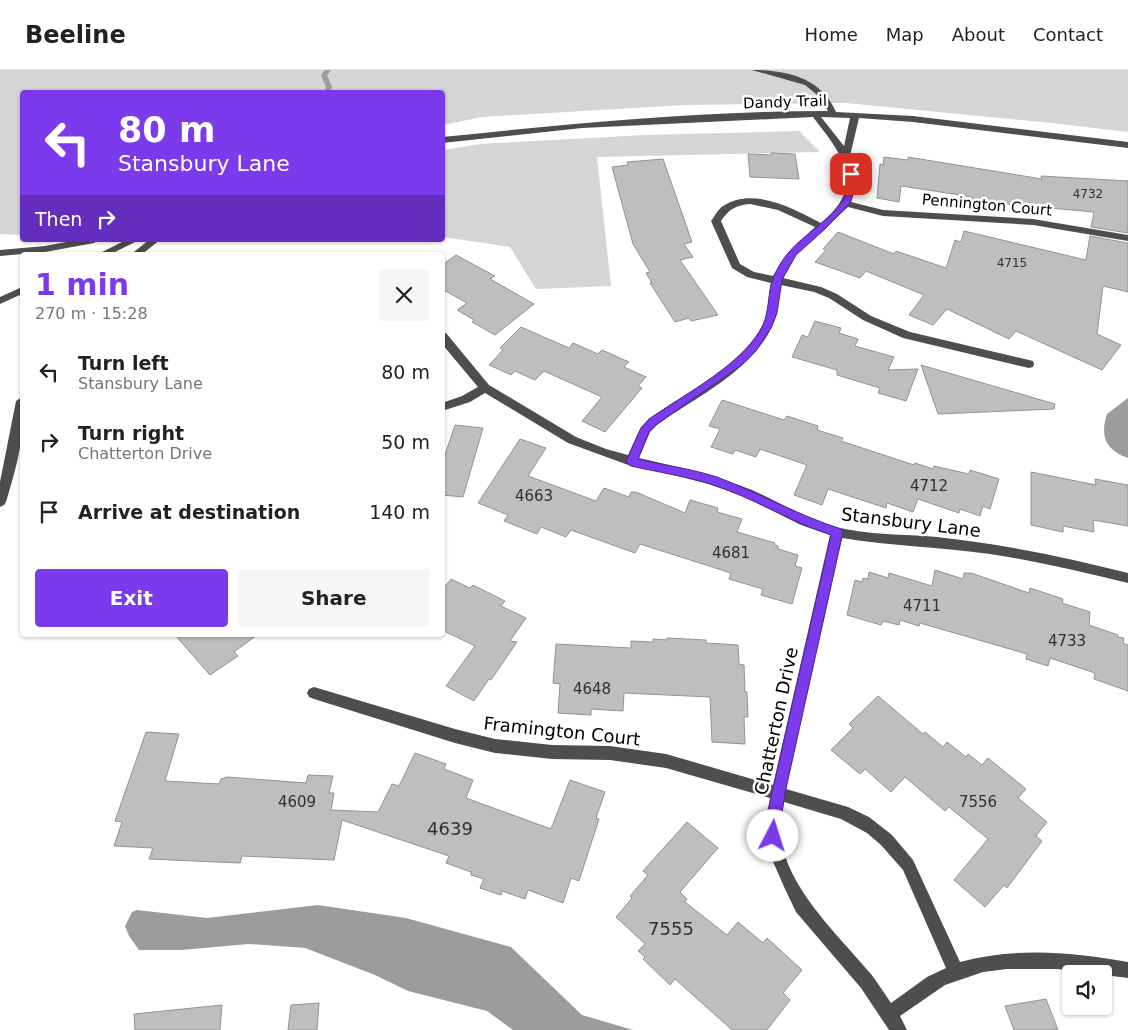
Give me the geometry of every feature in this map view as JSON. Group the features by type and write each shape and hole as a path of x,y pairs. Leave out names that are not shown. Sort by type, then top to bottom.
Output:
{"street":[{"path":"756,70 801,80 816,88 823,95 833,114"},
{"path":"631,462 645,430 653,422 740,362 753,349 766,328 772,313 777,280 793,253 822,227 844,203 853,180 846,156 815,114"},
{"name":"Dandy Trail","path":"445,140 582,125 833,114 913,119 1128,145"},
{"path":"846,156 855,115"},
{"path":"822,227 774,205 756,201 734,204 721,211 717,215 716,221 736,266 751,275 807,285 829,294 867,318 907,335 1029,364"},
{"name":"Pennington Court","path":"844,203 883,213 1033,222 1128,238"},
{"path":"0,253 45,249 83,242"},
{"path":"108,252 130,242"},
{"path":"139,252 153,242"},
{"path":"0,301 20,291"},
{"name":"Stansbury Lane","path":"445,340 485,388 578,443 603,454 717,482 749,494 805,522 837,532 881,539 936,542 991,549 1076,565 1128,578"},
{"path":"445,406 466,399 485,388"},
{"path":"0,498 20,410"},
{"name":"Chatterton Drive","path":"837,532 778,793 773,836 775,848 790,884 802,906 867,982 900,1030"},
{"name":"Framington Court","path":"314,693 455,736 495,746 552,752 610,753 651,758 708,772 860,819 883,835 897,849 913,874 957,972"},
{"path":"889,1014 907,998 941,978 1001,960 1064,961 1128,970"}],"shaded area":[{"path":"0,70 1128,70 1128,132 846,103 684,105 482,117 445,125 445,90 20,90 20,235 0,234"},
{"path":"799,131 820,152 597,157 611,286 536,289 510,247 445,237 445,150 480,144 645,135"},
{"path":"1128,398 1128,458 1120,455 1109,446 1104,429 1107,414"},
{"path":"318,905 406,918 511,947 582,1015 633,1030 513,1030 487,1011 408,991 375,975 305,948 249,944 181,950 139,950 129,936 125,926 132,912 137,910 207,918"}],"building":[{"path":"771,153 795,154 799,179 750,177 748,154 771,155"},
{"path":"884,157 908,160 908,157 1042,179 1041,176 1128,181 1128,233 1091,227 1094,212 972,201 973,197 901,186 899,202 877,198 880,164 883,165"},
{"path":"663,159 692,242 684,244 693,257 680,260 718,315 691,321 689,318 675,322 650,283 652,283 646,273 650,272 633,244 612,167 628,165 627,162"},
{"path":"964,231 1086,260 1090,236 1128,243 1128,292 1103,286 1097,334 1121,345 1102,370 1016,331 1009,339 947,309 933,325 909,315 924,295 866,271 860,278 815,262 826,250 823,249 838,232 894,254 896,251 946,268 955,240 961,242"},
{"path":"456,255 495,276 490,279 534,304 495,335 472,322 474,320 457,310 467,303 445,291 445,263"},
{"path":"815,321 841,328 839,333 858,339 855,346 894,357 888,370 918,369 906,401 878,393 880,388 837,375 837,370 792,357 802,335 808,337"},
{"path":"521,327 569,348 573,343 598,354 602,350 629,362 624,367 646,377 638,386 642,388 605,432 582,421 602,397 544,371 535,380 515,371 511,375 489,365 503,350 500,348"},
{"path":"921,365 1055,404 1054,409 938,414"},
{"path":"722,400 784,420 787,416 818,426 817,430 843,438 841,441 914,465 915,463 933,469 934,466 969,474 970,470 999,479 990,509 983,506 980,516 960,509 959,513 918,499 913,512 887,503 886,508 828,489 822,505 794,495 807,465 760,449 756,457 735,450 733,454 711,447 720,429 709,426"},
{"path":"455,425 483,428 463,497 445,495 445,455"},
{"path":"520,439 546,448 528,476 596,501 604,488 629,497 631,492 636,492 685,513 690,500 718,508 717,512 742,519 737,532 775,543 774,545 778,546 778,549 798,555 795,566 802,568 792,604 761,595 763,589 729,579 731,573 640,544 635,553 571,530 566,537 541,527 537,534 504,521 508,515 478,503"},
{"path":"1031,472 1096,485 1095,479 1128,485 1128,526 1093,520 1094,532 1063,526 1063,532 1031,525"},
{"path":"935,570 963,579 964,573 971,573 1029,593 1030,588 1063,599 1062,603 1090,612 1089,625 1124,638 1123,643 1128,645 1128,691 1094,679 1095,673 1050,658 1048,666 1026,659 1027,654 920,623 919,626 900,620 899,625 883,621 881,625 847,615 855,580 862,582 863,578 868,579 869,572 888,578 889,573 932,586"},
{"path":"451,579 470,588 473,585 505,601 501,606 526,618 510,641 517,642 474,701 446,686 475,646 445,631 445,586"},
{"path":"177,637 254,637 234,652 238,656 210,675"},
{"path":"667,638 706,640 706,643 738,645 739,664 744,665 745,692 747,692 748,717 744,717 745,744 712,742 710,697 624,693 623,711 591,709 591,715 558,713 560,684 553,683 556,644 631,648 631,641 653,642 653,639 667,640"},
{"path":"878,696 923,734 925,732 943,747 947,742 966,757 968,754 982,765 988,758 1026,789 1018,798 1047,822 1036,836 1042,841 1007,888 1004,885 985,907 954,880 988,839 949,807 945,811 905,777 891,792 865,769 860,774 831,750 853,728 849,724"},
{"path":"146,732 179,734 165,781 219,784 221,779 227,777 306,783 308,775 333,776 329,793 334,793 331,810 378,812 392,784 399,786 415,753 446,764 444,769 473,780 466,798 551,829 570,780 605,792 596,818 599,819 579,881 571,878 563,903 528,890 525,899 502,891 501,895 480,888 484,879 446,863 449,856 342,820 334,860 242,856 240,863 149,859 153,848 114,846 122,822 115,821"},
{"path":"687,822 718,848 680,892 687,899 685,902 727,935 738,922 763,943 767,938 802,970 783,993 790,1000 767,1030 732,1030 675,979 670,985 643,959 645,957 638,951 645,944 616,917 632,898 630,896 648,875 643,871"},
{"path":"1046,999 1058,1030 1014,1030 1005,1006"},
{"path":"319,1003 317,1030 288,1030 291,1005"},
{"path":"222,1005 220,1030 135,1030 134,1014"}],"waterway":[{"path":"328,70 324,75 329,87 328,90"}],"route":[{"path":"773,836 778,793 837,532 805,522 749,494 712,480 631,462 645,430 653,422 740,362 753,349 766,328 772,313 777,280 793,253 822,227 846,201 852,186 851,174"}]}
